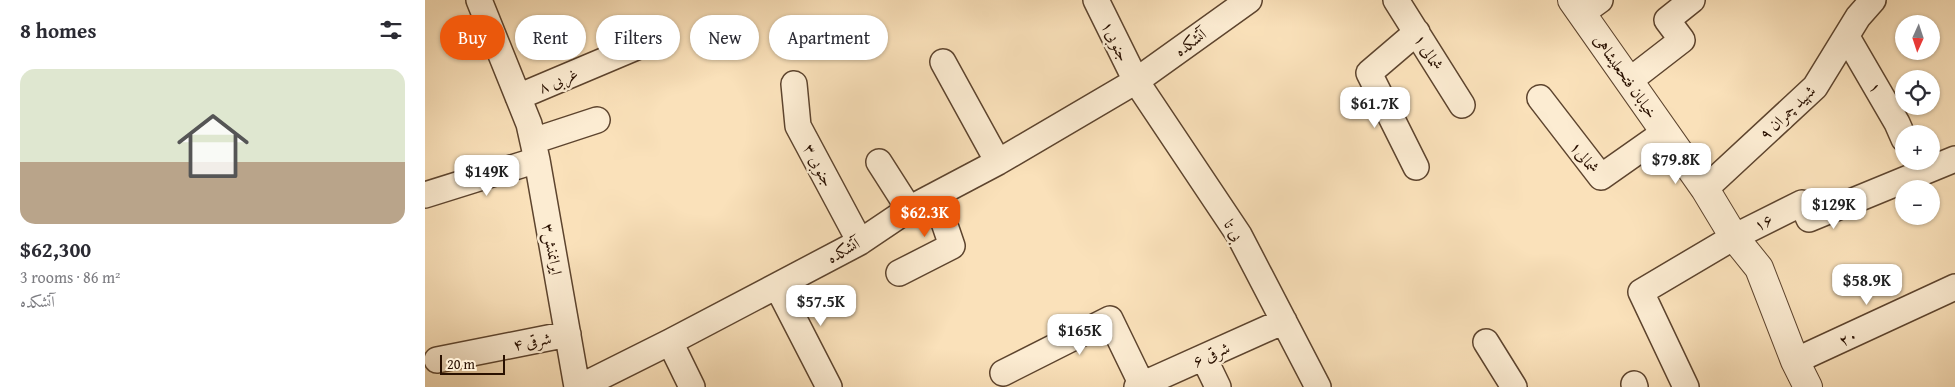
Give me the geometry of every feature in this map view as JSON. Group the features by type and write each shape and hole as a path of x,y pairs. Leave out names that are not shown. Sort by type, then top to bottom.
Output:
{"street":[{"name":"ایرانمنش۳","path":"479,0 518,97 535,151 579,387"},
{"name":"جنوبی۱","path":"1095,0 1136,81"},
{"name":"آتشکده","path":"579,387 670,342 860,242 909,209 998,162 1136,81 1249,0"},
{"name":"۱ شمالی","path":"1396,0 1462,105"},
{"path":"1629,81 1682,40 1667,20 1692,0"},
{"name":"شهید چمران ۹","path":"1705,189 1815,88 1858,17 1873,0"},
{"name":"خیابان فتحعلیشاهی","path":"1585,4 1629,81 1705,189 1734,237 1759,268 1795,361 1808,387"},
{"path":"1416,167 1369,73 1417,32"},
{"name":"۱","path":"1847,37 1898,125"},
{"name":"۸ غربی","path":"518,97 606,60"},
{"path":"943,62 998,162"},
{"name":"بی تا","path":"1136,81 1239,235 1318,387"},
{"name":"۳ جنوبی","path":"794,84 798,126 860,242"},
{"name":"شمالی۱","path":"1540,98 1601,178 1665,132"},
{"path":"425,195 535,151 597,120"},
{"path":"1940,162 1955,159"},
{"path":"879,162 909,209"},
{"name":"۱۶","path":"1734,237 1802,203 1809,219 1912,170"},
{"path":"899,273 952,246 935,196"},
{"path":"1686,387 1641,292 1734,237"},
{"path":"777,286 829,387"},
{"name":"۲۰","path":"1795,361 1955,287"},
{"path":"1003,373 1109,319 1140,386"},
{"name":"۶ شرقی","path":"1140,386 1284,321"},
{"name":"۴ شرقی","path":"437,360 568,334"},
{"path":"670,342 691,387"},
{"path":"1486,342 1514,387"},
{"path":"1204,358 1217,387"}]}
